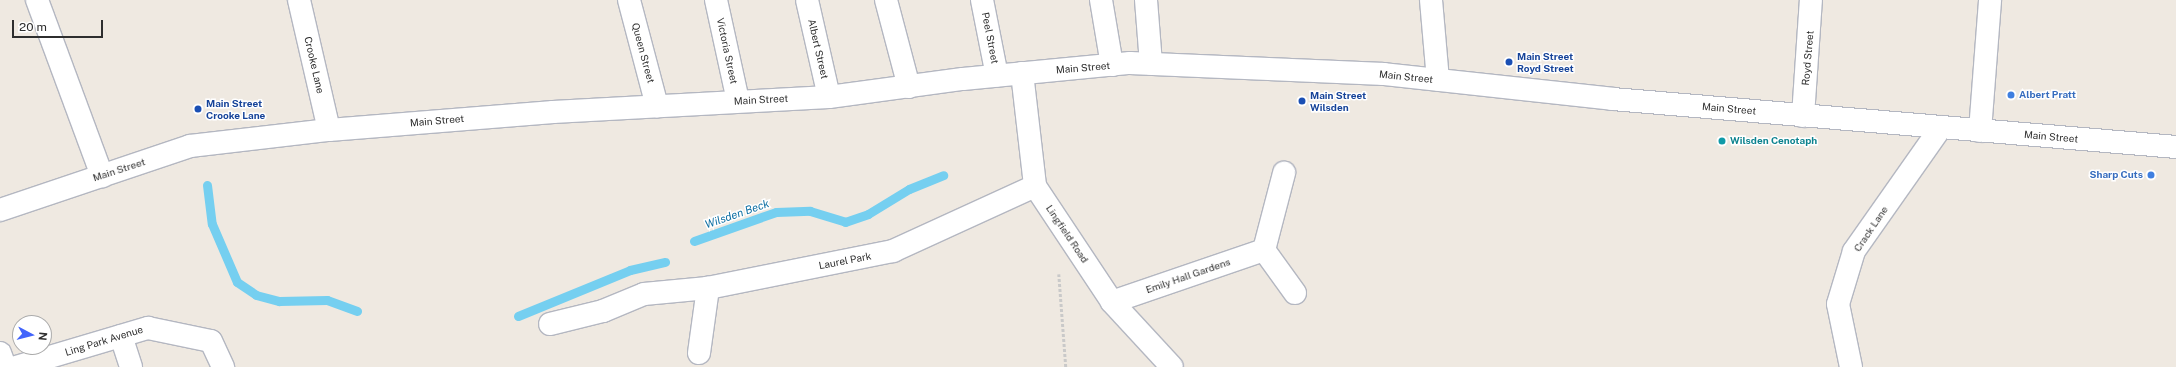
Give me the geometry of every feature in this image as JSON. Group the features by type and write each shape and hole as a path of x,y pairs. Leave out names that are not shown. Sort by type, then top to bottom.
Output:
{"street":[{"path":"37,0 102,176"},
{"name":"Crooke Lane","path":"299,0 329,130"},
{"name":"Queen Street","path":"629,0 657,106"},
{"name":"Victoria Street","path":"716,0 738,101"},
{"name":"Albert Street","path":"807,0 829,97"},
{"path":"886,0 909,87"},
{"name":"Peel Street","path":"982,0 998,76"},
{"path":"1101,0 1112,65"},
{"path":"1146,0 1151,64"},
{"path":"1431,0 1438,80"},
{"name":"Royd Street","path":"1803,116 1811,0"},
{"path":"1980,131 1990,0"},
{"name":"Main Street","path":"0,210 190,146 329,130 657,106 829,97 1022,73 1112,65 1151,64 1384,74 1803,116 2176,147"},
{"name":"Lingfield Road","path":"1022,73 1035,186 1112,302 1172,367"},
{"name":"Crack Lane","path":"1851,367 1838,304 1854,251 1941,127"},
{"path":"1284,173 1264,250 1295,293"},
{"name":"Laurel Park","path":"550,324 603,311 644,294 708,288 893,251 1035,186"},
{"name":"Emily Hall Gardens","path":"1112,302 1264,250"},
{"path":"699,353 708,288"},
{"name":"Ling Park Avenue","path":"16,367 148,328 211,341 224,367"},
{"path":"121,336 131,367"},
{"path":"0,353 5,367"}],"path":[{"path":"1058,269 1066,367"}],"waterway":[{"name":"Wilsden Beck","path":"694,241 776,212 810,211 845,222 868,214 909,189 943,175"},
{"name":"Wilsden Beck","path":"207,185 212,224 237,282 256,295 279,301 327,300 357,311"},
{"name":"Wilsden Beck","path":"518,316 630,270 665,262"}],"place":[{"name":"Main Street Royd Street","path":"1509,62"},
{"name":"Albert Pratt","path":"2011,95"},
{"name":"Main Street Wilsden","path":"1302,101"},
{"name":"Main Street Crooke Lane","path":"198,109"},
{"name":"Wilsden Cenotaph","path":"1722,141"},
{"name":"Sharp Cuts","path":"2151,175"}]}
